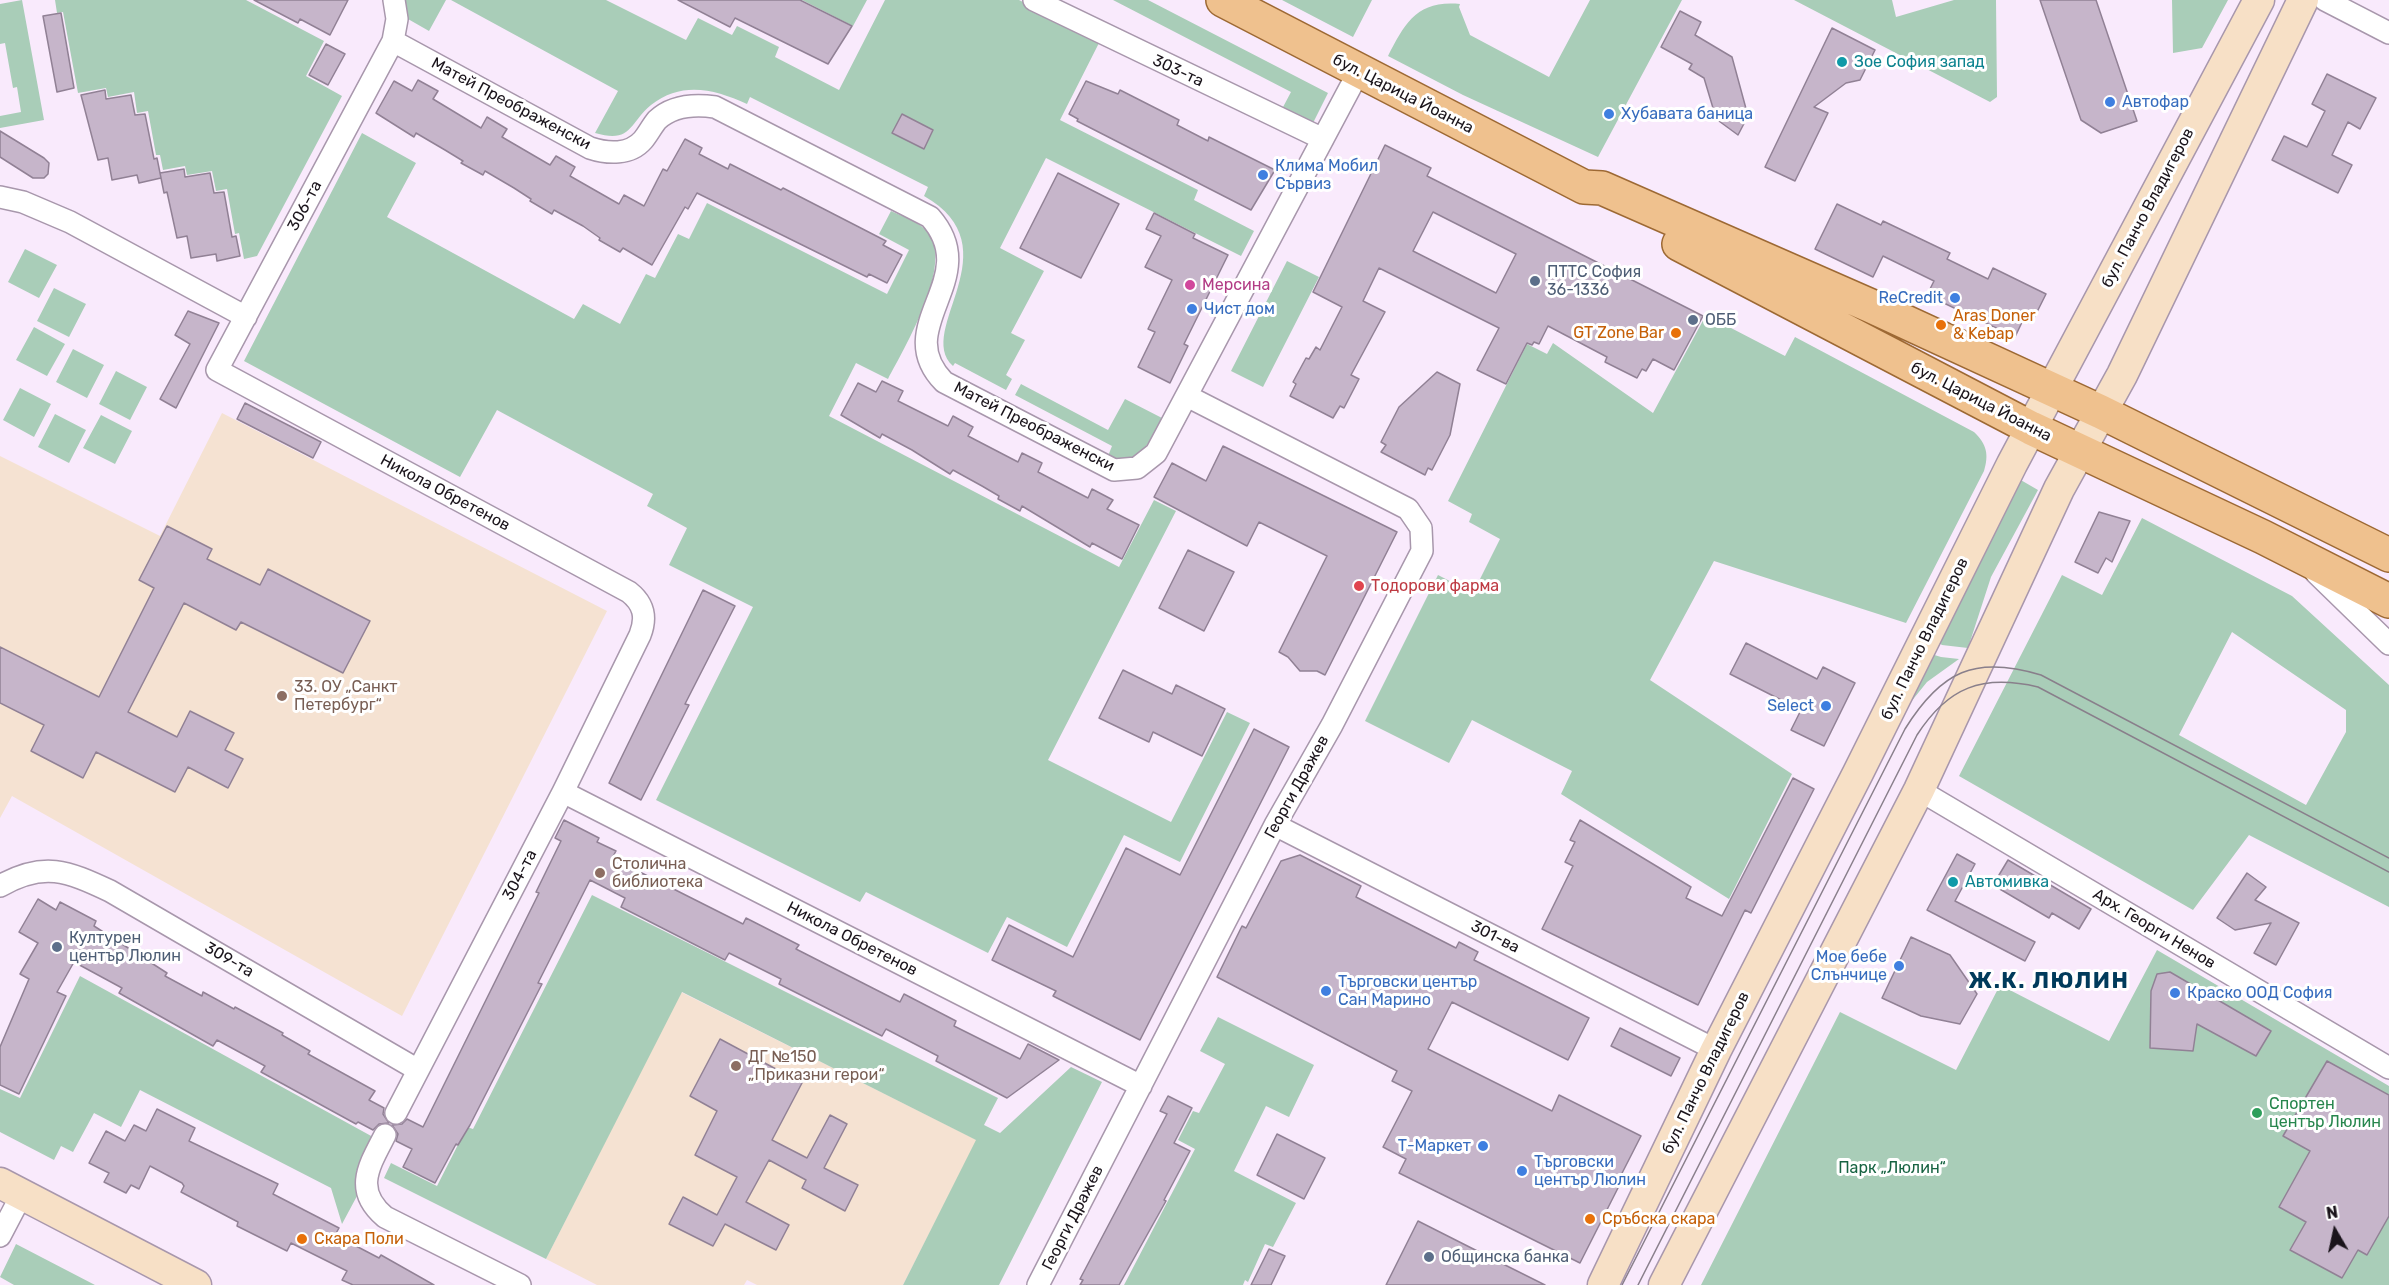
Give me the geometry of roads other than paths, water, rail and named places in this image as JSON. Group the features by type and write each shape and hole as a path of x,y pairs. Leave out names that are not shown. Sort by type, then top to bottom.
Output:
{"main road":[{"name":"бул. Царица Йоанна","path":"1223,0 1584,187 1602,188 1871,306 2101,412 2389,555"},
{"name":"бул. Панчо Владигеров","path":"1603,1285 1716,1050 2031,428 2259,0"},
{"path":"1664,1285 1919,790 2079,451 2122,375 2303,0"},
{"name":"бул. Царица Йоанна","path":"1584,187 1594,201 2031,428 2294,552 2389,601"},
{"path":"11,1189 196,1285"}],"street":[{"path":"393,41 397,19 394,0"},
{"name":"303-та","path":"1034,0 1323,139"},
{"path":"2325,0 2389,33"},
{"name":"306-та","path":"217,370 393,41"},
{"name":"Матей Преображенски","path":"393,41 590,148 603,152 630,149 642,142 657,120 675,109 695,104 715,107 930,216 940,228 947,243 950,259 947,275 927,332 928,360 934,372 944,382 1102,465 1126,471 1148,462 1156,453 1359,70"},
{"path":"0,198 23,202 70,222 246,317"},
{"name":"Никола Обретенов","path":"217,370 629,592 642,606 644,626 640,635"},
{"name":"Георги Дражев","path":"1038,1285 1275,825 1332,725 1422,551 1421,528 1408,509 1187,396"},
{"path":"2294,552 2389,644"},
{"name":"304-та","path":"396,1113 563,792 640,635"},
{"name":"Арх. Георги Ненов","path":"1919,790 2389,1068"},
{"name":"Никола Обретенов","path":"563,792 1141,1086"},
{"name":"301-ва","path":"1275,825 1716,1050"},
{"name":"309-та","path":"0,886 20,874 46,869 73,874 110,891 418,1070"},
{"path":"385,1136 371,1162 366,1186 369,1198 381,1213 520,1285"},
{"path":"0,1236 11,1189"}],"tram line":[{"path":"1622,1285 1905,729 1918,709 1946,681 1978,668 2018,669 2041,675 2389,858"},
{"path":"1638,1285 1917,735 1941,705 1954,695 1968,688 2000,682 2038,687 2389,872"}],"place":[{"name":"Зое София запад","path":"1842,62"},
{"name":"Автофар","path":"2110,102"},
{"name":"Хубавата баница","path":"1609,114"},
{"name":"Клима Мобил Сървиз","path":"1263,175"},
{"name":"ПТТС София 36-1336","path":"1535,281"},
{"name":"Мерсина","path":"1190,285"},
{"name":"ReCredit","path":"1955,298"},
{"name":"Чист дом","path":"1192,309"},
{"name":"ОББ","path":"1693,320"},
{"name":"Aras Doner & Kebap","path":"1941,325"},
{"name":"GT Zone Bar","path":"1676,333"},
{"name":"Тодорови фарма","path":"1359,586"},
{"name":"33. ОУ „Санкт Петербург“","path":"282,696"},
{"name":"Select","path":"1826,706"},
{"name":"Столична библиотека","path":"600,873"},
{"name":"Автомивка","path":"1953,882"},
{"name":"Културен център Люлин","path":"57,947"},
{"name":"Мое бебе Слънчице","path":"1899,966"},
{"name":"Търговски център Сан Марино","path":"1326,991"},
{"name":"Краско ООД София","path":"2175,993"},
{"name":"ДГ №150 „Приказни герои“","path":"736,1066"},
{"name":"Спортен център Люлин","path":"2257,1113"},
{"name":"Т-Маркет","path":"1483,1146"},
{"name":"Търговски център Люлин","path":"1522,1171"},
{"name":"Сръбска скара","path":"1590,1219"},
{"name":"Скара Поли","path":"302,1239"},
{"name":"Общинска банка","path":"1429,1257"}],"district":[{"name":"Ж.К. ЛЮЛИН","path":"2049,982"}],"park label":[{"name":"Парк „Люлин“","path":"1892,1168"}]}
